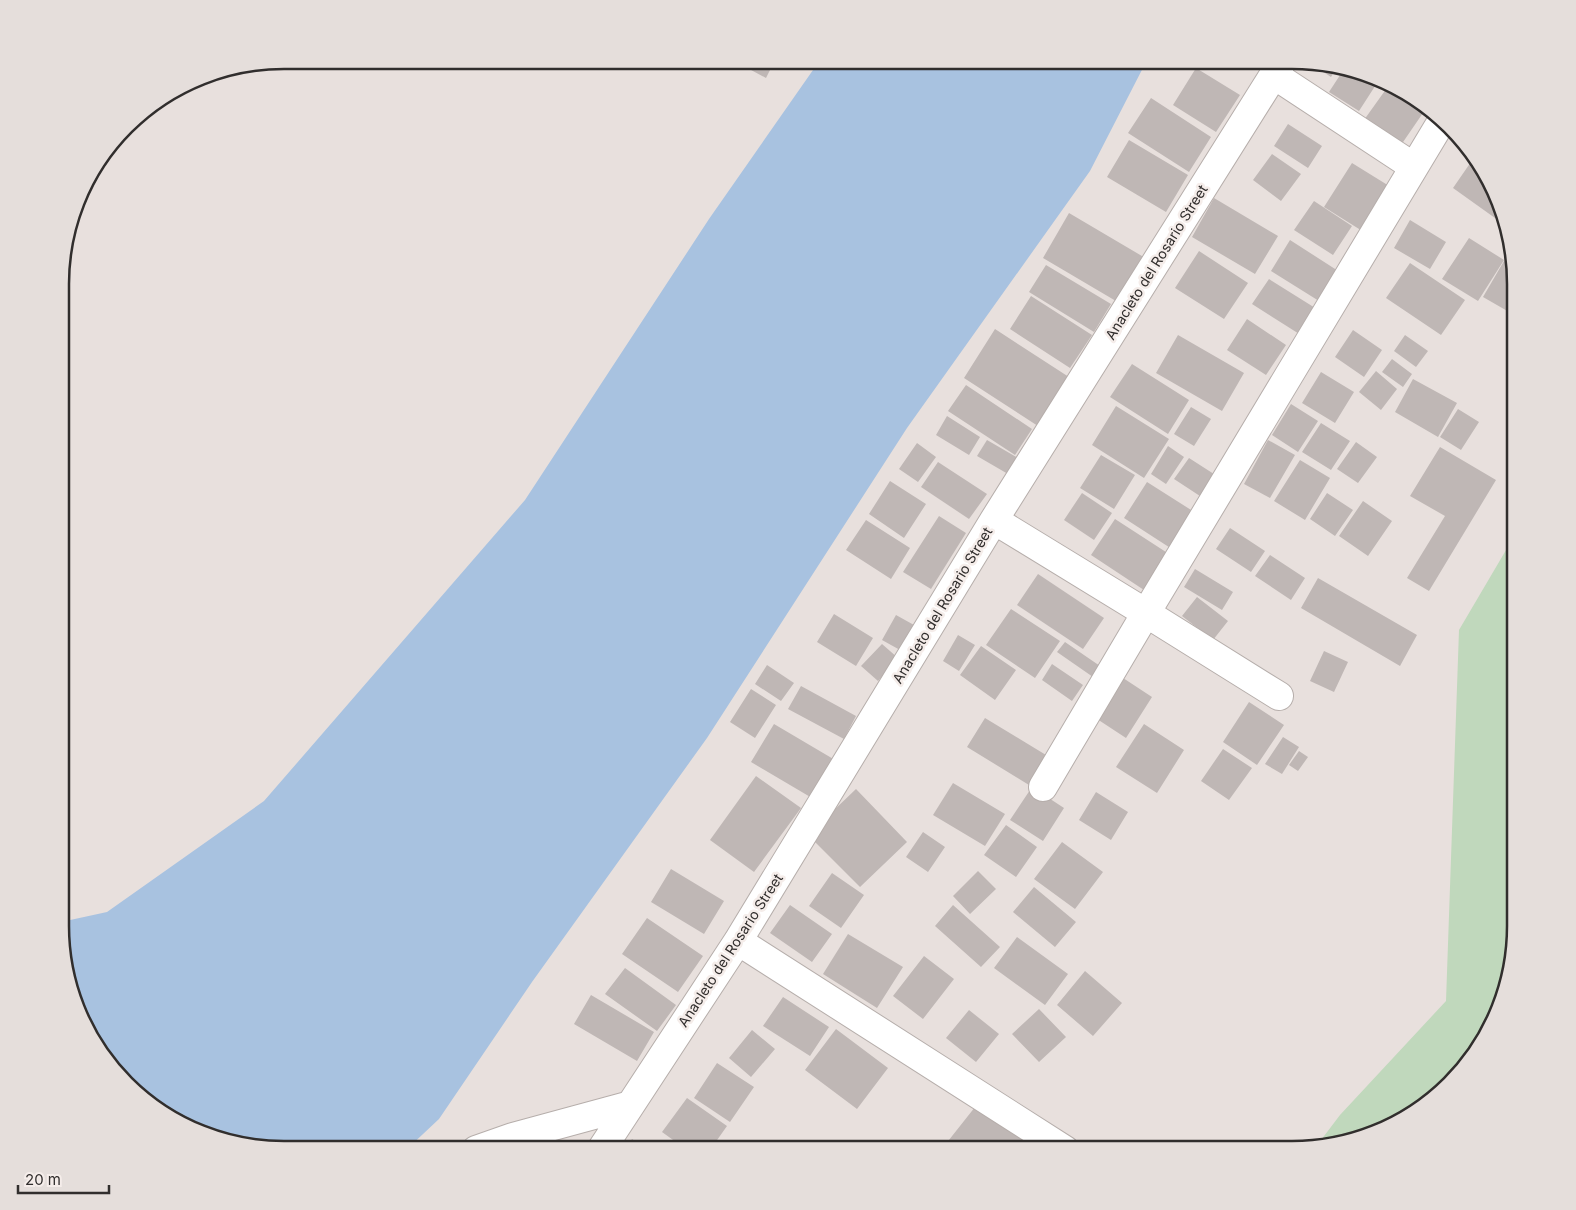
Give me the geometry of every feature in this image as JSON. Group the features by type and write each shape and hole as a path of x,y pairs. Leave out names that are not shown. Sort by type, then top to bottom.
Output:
{"street":[{"name":"Anacleto del Rosario Street","path":"606,1141 627,1106 738,941 994,520 1277,69"},
{"path":"1279,69 1414,167"},
{"path":"1043,787 1438,126"},
{"path":"994,520 1278,696"},
{"path":"738,941 1051,1141"},
{"path":"502,1141 627,1106"}],"green space":[{"path":"1507,548 1507,941 1500,982 1491,1009 1479,1034 1454,1068 1434,1088 1400,1113 1375,1125 1348,1134 1322,1139 1340,1115 1446,1001 1459,630"}],"water":[{"path":"814,69 1142,69 1090,171 907,428 707,738 532,982 439,1119 416,1141 269,1141 241,1137 214,1130 176,1113 142,1088 122,1068 97,1034 85,1009 76,982 69,941 69,920 107,912 264,801 525,500 709,219"}],"building":[{"path":"749,69 770,69 766,78"},
{"path":"1195,69 1240,95 1216,132 1173,105"},
{"path":"1322,71 1334,73 1331,77"},
{"path":"1341,74 1376,85 1359,111 1329,92"},
{"path":"1386,90 1400,97 1423,113 1401,145 1364,120"},
{"path":"1151,98 1211,137 1189,172 1128,133"},
{"path":"1288,124 1322,146 1308,168 1274,146"},
{"path":"1129,140 1188,175 1166,212 1107,177"},
{"path":"1272,154 1301,174 1281,201 1253,180"},
{"path":"1352,163 1394,189 1367,234 1324,207"},
{"path":"1470,163 1485,188 1498,220 1453,188"},
{"path":"1214,198 1278,236 1255,274 1192,237"},
{"path":"1314,201 1352,226 1333,255 1294,230"},
{"path":"1069,213 1147,259 1121,304 1043,258"},
{"path":"1410,220 1446,242 1430,269 1394,248"},
{"path":"1469,238 1504,260 1478,301 1442,279"},
{"path":"1290,240 1346,276 1327,306 1271,271"},
{"path":"1199,251 1248,283 1224,319 1175,288"},
{"path":"1504,261 1506,262 1507,311 1483,297"},
{"path":"1410,263 1465,300 1441,335 1386,298"},
{"path":"1046,265 1111,304 1094,332 1029,292"},
{"path":"1269,279 1320,311 1304,337 1252,304"},
{"path":"1031,296 1092,335 1070,368 1010,329"},
{"path":"1247,319 1286,345 1266,375 1227,350"},
{"path":"995,329 1072,379 1041,428 964,378"},
{"path":"1353,330 1382,350 1364,377 1335,357"},
{"path":"1178,335 1244,373 1222,411 1156,373"},
{"path":"1405,335 1428,351 1416,367 1394,351"},
{"path":"1392,359 1412,374 1403,387 1382,372"},
{"path":"1132,364 1189,400 1168,434 1110,397"},
{"path":"1376,371 1397,389 1381,410 1359,392"},
{"path":"1321,372 1354,392 1335,423 1302,403"},
{"path":"1413,379 1457,403 1438,437 1395,412"},
{"path":"966,385 1032,429 1015,455 948,411"},
{"path":"1291,404 1318,421 1298,452 1272,435"},
{"path":"1116,406 1169,439 1144,478 1092,445"},
{"path":"1191,407 1211,419 1194,446 1174,434"},
{"path":"1458,409 1479,422 1461,450 1440,437"},
{"path":"947,416 980,437 969,455 936,435"},
{"path":"1321,423 1350,441 1331,470 1302,452"},
{"path":"987,440 1018,458 1008,474 977,456"},
{"path":"1268,440 1295,455 1270,498 1244,484"},
{"path":"1356,442 1377,457 1358,483 1337,469"},
{"path":"917,443 936,457 918,482 899,469"},
{"path":"1168,446 1184,457 1166,484 1151,474"},
{"path":"1440,447 1496,480 1429,591 1407,578 1445,516 1410,496"},
{"path":"1101,455 1135,475 1114,509 1080,488"},
{"path":"1189,458 1217,476 1203,498 1174,479"},
{"path":"1300,460 1330,478 1305,520 1274,501"},
{"path":"938,462 987,494 969,519 921,487"},
{"path":"890,481 926,504 904,538 869,514"},
{"path":"1147,482 1199,515 1175,551 1124,518"},
{"path":"1082,493 1112,513 1094,540 1064,520"},
{"path":"1327,493 1353,510 1335,536 1310,519"},
{"path":"1363,501 1392,521 1368,556 1339,536"},
{"path":"939,516 966,533 931,589 903,572"},
{"path":"1115,519 1169,554 1144,590 1091,555"},
{"path":"866,520 910,548 891,579 846,550"},
{"path":"1230,528 1265,551 1251,572 1216,549"},
{"path":"1270,555 1305,578 1291,600 1255,576"},
{"path":"1195,569 1233,592 1222,610 1184,587"},
{"path":"1038,574 1104,618 1083,649 1017,605"},
{"path":"1318,578 1417,635 1400,666 1301,608"},
{"path":"1197,597 1228,621 1213,640 1182,616"},
{"path":"1011,609 1060,641 1035,678 986,645"},
{"path":"834,614 873,638 856,666 817,642"},
{"path":"896,615 914,625 900,650 882,640"},
{"path":"958,635 975,645 959,671 943,661"},
{"path":"1065,642 1100,666 1093,677 1057,652"},
{"path":"882,644 898,658 878,681 861,666"},
{"path":"981,646 1016,670 995,700 960,675"},
{"path":"1324,651 1348,662 1334,692 1310,681"},
{"path":"1052,664 1083,685 1072,701 1042,680"},
{"path":"767,665 794,683 781,701 755,684"},
{"path":"1120,676 1152,697 1126,738 1094,717"},
{"path":"801,686 856,716 844,739 788,709"},
{"path":"751,689 776,705 755,738 730,722"},
{"path":"1249,702 1284,725 1257,765 1223,742"},
{"path":"985,718 1046,755 1029,785 967,747"},
{"path":"774,724 835,760 812,798 751,762"},
{"path":"1144,724 1184,750 1157,793 1116,767"},
{"path":"1283,737 1299,747 1282,774 1265,764"},
{"path":"1223,749 1252,768 1229,800 1201,781"},
{"path":"1299,751 1308,757 1298,771 1289,765"},
{"path":"756,776 801,808 754,872 710,840"},
{"path":"953,783 1005,814 985,846 933,815"},
{"path":"1032,787 1064,808 1043,841 1010,820"},
{"path":"856,789 907,842 860,887 808,835"},
{"path":"1096,792 1128,812 1111,840 1079,820"},
{"path":"1006,825 1037,847 1016,877 984,855"},
{"path":"923,832 945,847 928,872 906,857"},
{"path":"1062,842 1103,872 1075,909 1034,879"},
{"path":"671,869 724,901 704,934 651,902"},
{"path":"978,871 996,889 970,914 953,896"},
{"path":"832,873 864,895 841,928 809,906"},
{"path":"1034,887 1076,922 1055,947 1013,912"},
{"path":"790,905 832,934 812,962 770,933"},
{"path":"953,905 1000,947 981,967 935,926"},
{"path":"647,918 703,956 678,992 622,954"},
{"path":"848,934 903,967 877,1008 823,974"},
{"path":"1017,937 1068,974 1045,1005 994,968"},
{"path":"924,956 954,979 923,1019 893,996"},
{"path":"625,968 676,1005 657,1031 605,994"},
{"path":"1085,971 1122,1003 1093,1036 1057,1005"},
{"path":"591,995 654,1032 637,1061 574,1024"},
{"path":"783,997 829,1027 810,1056 763,1026"},
{"path":"1039,1009 1066,1037 1039,1062 1012,1034"},
{"path":"969,1010 999,1034 976,1062 946,1038"},
{"path":"836,1029 888,1068 857,1109 805,1070"},
{"path":"752,1030 775,1049 751,1077 729,1058"},
{"path":"717,1063 754,1087 730,1122 694,1098"},
{"path":"687,1098 727,1126 716,1141 674,1141 662,1132"},
{"path":"979,1102 1029,1141 948,1141"}]}
